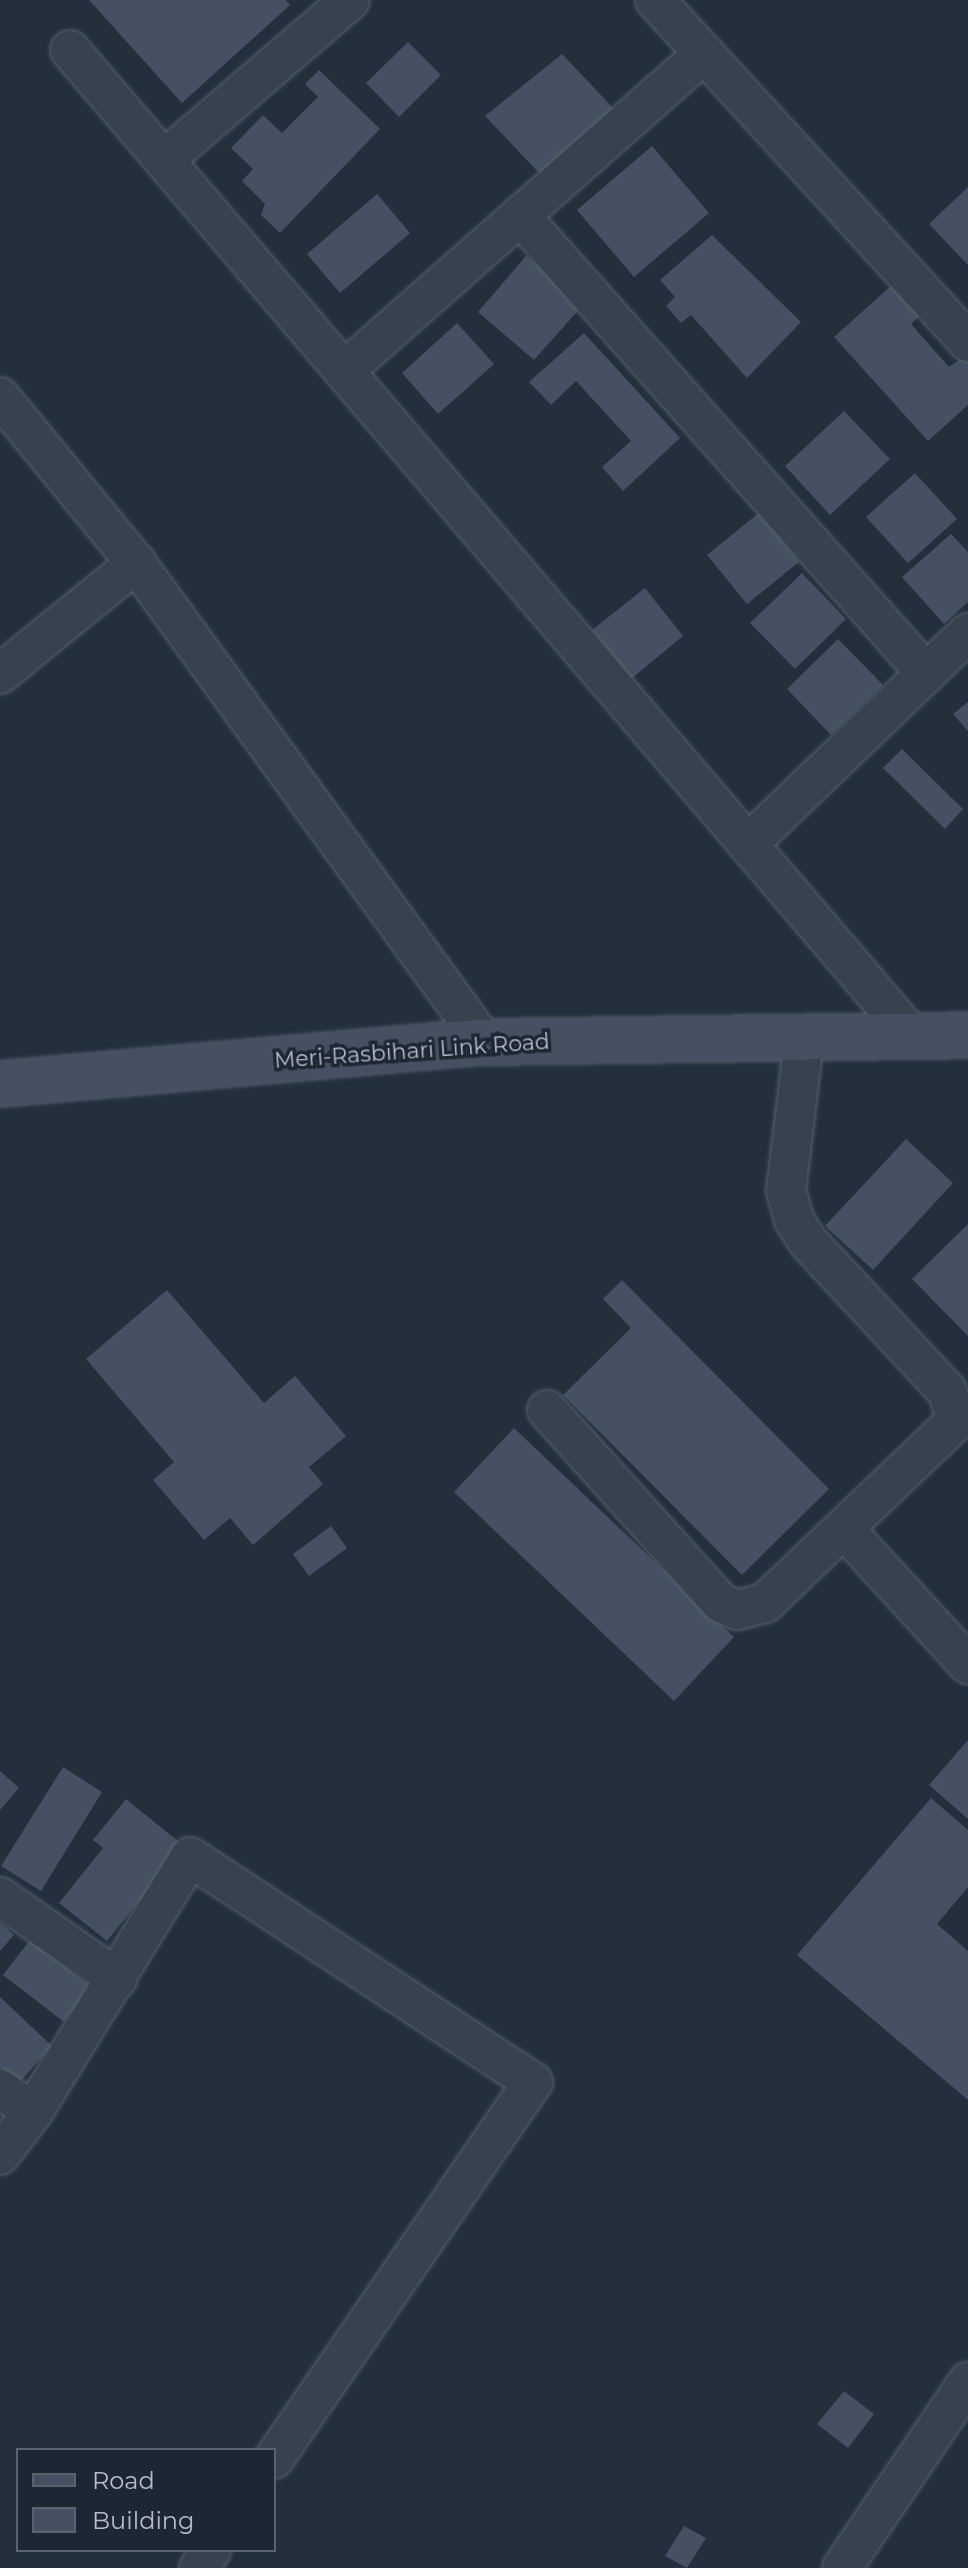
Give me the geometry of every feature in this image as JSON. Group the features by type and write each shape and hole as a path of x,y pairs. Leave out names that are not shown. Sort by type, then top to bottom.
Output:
{"main road":[{"name":"Meri-Rasbihari Link Road","path":"0,1084 484,1042 968,1035"}],"street":[{"path":"655,0 968,342"},
{"path":"164,160 341,3"},
{"path":"70,50 911,1035"},
{"path":"344,371 704,54"},
{"path":"521,217 926,673"},
{"path":"0,397 136,563 484,1042"},
{"path":"0,674 136,563"},
{"path":"748,844 968,633"},
{"path":"547,1410 721,1603 737,1610 765,1603 845,1530 956,1416 947,1391 808,1242 794,1220 786,1191 804,1039"},
{"path":"845,1530 968,1664"},
{"path":"0,2155 33,2112 190,1857 533,2082 276,2456"},
{"path":"0,1897 117,1979"},
{"path":"0,2089 33,2112"},
{"path":"842,2568 968,2382"}],"building":[{"path":"89,0 286,0 290,5 182,103"},
{"path":"408,42 441,75 399,117 366,83"},
{"path":"562,54 617,112 543,177 485,116"},
{"path":"319,70 380,129 280,233 261,215 265,204 242,181 253,169 231,148 263,115 282,133 318,97 305,84"},
{"path":"652,146 709,213 634,277 577,210"},
{"path":"968,187 968,265 929,224"},
{"path":"377,194 410,233 340,293 307,254"},
{"path":"712,235 801,322 747,378 691,315 681,323 666,306 675,297 660,280"},
{"path":"526,256 583,305 534,360 478,312"},
{"path":"901,277 928,308 911,324 949,367 968,354 968,405 928,441 834,337"},
{"path":"457,323 494,364 438,414 402,373"},
{"path":"584,333 680,438 623,491 602,467 631,441 576,381 551,405 529,382"},
{"path":"844,411 890,459 830,515 785,466"},
{"path":"915,473 957,519 908,563 866,517"},
{"path":"760,512 799,562 747,604 707,555"},
{"path":"951,534 968,552 968,602 944,624 902,577"},
{"path":"802,573 846,619 795,669 750,623"},
{"path":"645,588 683,636 631,679 592,630"},
{"path":"838,639 883,685 831,735 787,689"},
{"path":"968,702 968,731 953,714"},
{"path":"902,749 963,809 945,829 883,768"},
{"path":"906,1139 953,1183 873,1270 825,1226"},
{"path":"968,1224 968,1336 912,1279"},
{"path":"622,1280 829,1489 742,1575 563,1395 631,1328 603,1299"},
{"path":"167,1290 264,1403 295,1376 346,1436 309,1467 323,1484 253,1545 230,1518 204,1540 153,1480 174,1462 86,1359"},
{"path":"514,1428 734,1637 674,1701 454,1492"},
{"path":"331,1526 347,1548 309,1576 293,1554"},
{"path":"968,1740 968,1819 929,1785"},
{"path":"63,1767 102,1792 41,1891 1,1866"},
{"path":"0,1771 19,1788 0,1810"},
{"path":"931,1798 968,1830 968,1887 937,1924 968,1951 968,2100 797,1955"},
{"path":"126,1799 184,1846 107,1941 59,1903 103,1848 93,1840"},
{"path":"0,1923 14,1935 0,1951"},
{"path":"30,1940 91,1987 64,2022 3,1975"},
{"path":"0,1997 52,2046 18,2084 0,2067"},
{"path":"844,2391 874,2414 848,2448 817,2424"},
{"path":"684,2526 706,2538 687,2568 665,2556"}]}
